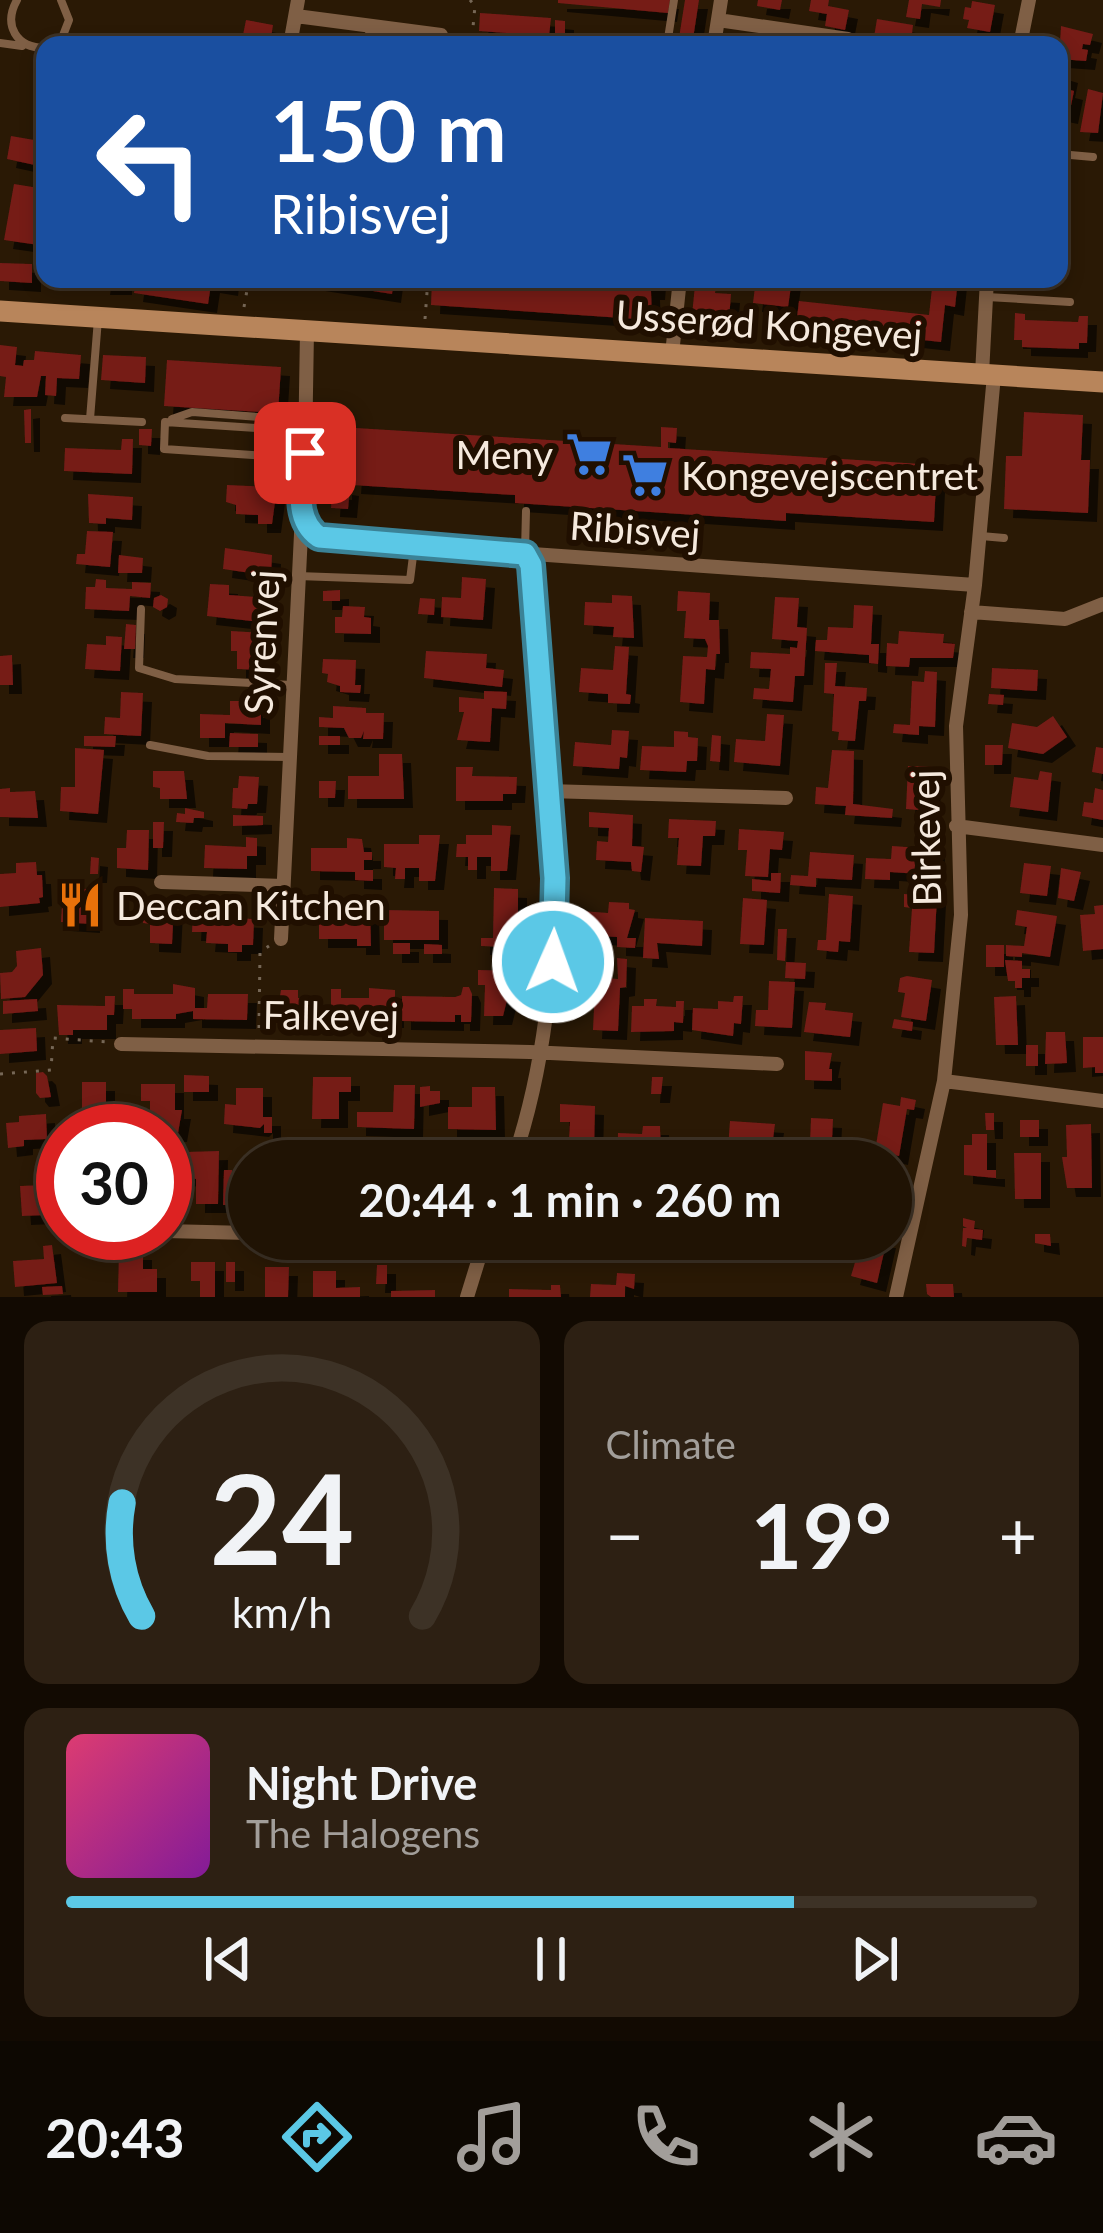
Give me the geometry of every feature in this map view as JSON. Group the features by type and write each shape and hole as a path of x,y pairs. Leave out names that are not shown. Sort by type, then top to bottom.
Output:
{"main road":[{"name":"Usserød Kongevej","path":"0,311 1103,382"}],"street":[{"path":"715,36 721,0"},
{"path":"1022,36 1029,0"},
{"path":"297,8 370,26 441,36"},
{"path":"718,20 827,36"},
{"path":"672,354 679,288"},
{"name":"Birkevej","path":"896,1297 944,1081 961,916 956,726 980,536 988,374 986,288"},
{"name":"Syrenvej","path":"281,939 307,331"},
{"name":"Ribisvej","path":"301,516 308,530 319,537 975,585"},
{"path":"518,1140 539,1053 554,930 531,565 525,554"},
{"path":"971,612 1065,619 1103,604"},
{"path":"548,791 786,798"},
{"path":"956,826 1103,845"},
{"path":"161,882 284,886"},
{"name":"Falkevej","path":"121,1044 539,1053 777,1064"},
{"path":"944,1081 1103,1101"},
{"path":"192,1232 228,1232"},
{"path":"467,1297 478,1260"}],"lane":[{"path":"17,0 10,15 13,33 36,43"},
{"path":"61,0 69,20 63,36"},
{"path":"668,36 674,0"},
{"path":"369,36 370,26"},
{"path":"0,43 36,46"},
{"path":"1068,155 1094,157"},
{"path":"986,297 1070,302"},
{"path":"90,419 98,317"},
{"path":"65,418 142,422"},
{"path":"280,457 280,436 272,429 165,422 164,449 280,457 305,453"},
{"path":"525,554 526,511"},
{"path":"980,536 1004,538"},
{"path":"298,576 410,580 414,546"},
{"path":"141,609 139,668 175,679 291,685"},
{"path":"151,745 208,756 289,757"}],"path":[{"path":"470,0 475,6 473,36"},
{"path":"240,326 247,288"},
{"path":"424,338 427,288"},
{"path":"260,952 260,1031"},
{"path":"0,1074 52,1070 53,1038 121,1044"}],"building":[{"path":"558,0 670,0 668,13"},
{"path":"685,0 699,0 693,36 679,36"},
{"path":"758,0 782,0 780,10 757,6"},
{"path":"811,0 829,0 828,6 849,10 845,30 825,26 827,14 809,11"},
{"path":"909,0 941,0 940,7 922,4 920,19 906,17"},
{"path":"972,1 995,5 990,32 967,28 965,7 971,8"},
{"path":"480,13 551,18 549,36 479,31"},
{"path":"877,19 913,25 912,34 874,36"},
{"path":"246,20 273,25 271,36 243,36"},
{"path":"555,20 565,21 565,36 555,36"},
{"path":"1061,26 1093,34 1090,45 1083,44 1082,49 1088,50 1086,61 1068,60 1068,36 1060,36"},
{"path":"1088,89 1103,93 1098,133 1080,132"},
{"path":"11,136 36,140 35,165 7,159"},
{"path":"14,184 36,188 36,245 4,240"},
{"path":"0,263 32,264 32,283 0,281"},
{"path":"135,288 210,288 208,304 134,293"},
{"path":"354,288 393,288 392,294"},
{"path":"432,288 656,288 651,291 652,320 431,305"},
{"path":"695,288 731,294 729,319 692,315"},
{"path":"755,288 791,288 788,307 753,303"},
{"path":"932,288 957,288 955,307 945,305 941,342 796,326 799,301 929,315"},
{"path":"1015,313 1025,314 1025,320 1078,322 1079,316 1088,316 1087,343 1079,343 1079,349 1022,347 1022,340 1014,340"},
{"path":"0,345 17,347 15,365 23,366 24,360 34,360 35,351 81,355 79,379 57,378 56,396 45,395 46,376 41,376 37,397 4,397"},
{"path":"103,355 146,357 145,383 101,380"},
{"path":"167,360 281,367 278,413 164,406"},
{"path":"31,409 31,443 25,443 24,410"},
{"path":"1024,412 1083,415 1081,460 1090,460 1088,513 1004,509 1006,456 1022,456"},
{"name":"Kongevejscentret","path":"661,427 677,428 676,443 668,442 668,448 937,465 934,522 786,513 786,521 515,503 515,495 352,485 356,428 661,447"},
{"path":"139,429 152,429 151,446 139,445"},
{"path":"122,439 133,439 132,474 64,471 65,448 121,450"},
{"path":"227,485 277,487 272,524 258,524 258,515 236,514 236,505 226,502"},
{"path":"343,486 350,487 348,509 331,508 332,490 343,491"},
{"path":"88,494 133,497 132,520 106,518 106,524 89,523"},
{"path":"87,531 113,532 110,567 76,564 77,554 85,554"},
{"path":"225,548 272,555 271,576 223,569"},
{"path":"119,555 143,558 142,573 118,573"},
{"path":"462,577 486,579 483,620 441,617 442,597 461,598"},
{"path":"96,579 106,580 106,588 132,589 132,582 151,583 150,598 130,596 129,611 85,609 86,587 95,587"},
{"path":"210,584 229,585 229,595 271,598 270,623 207,616"},
{"path":"340,590 340,601 323,601 323,591"},
{"path":"678,591 710,593 709,620 719,620 720,654 716,654 715,670 706,669 704,704 680,702 683,656 707,657 708,646 705,639 684,638 686,611 677,611"},
{"path":"612,595 632,596 634,638 613,637 614,627 584,625 585,602 612,603"},
{"path":"775,597 799,598 797,627 807,628 804,676 795,676 793,702 753,699 754,688 769,689 771,669 750,668 751,652 790,654 790,647 797,648 798,641 772,639"},
{"path":"154,598 168,599 167,607 160,611 153,607"},
{"path":"420,598 435,599 434,615 418,614"},
{"path":"854,605 873,606 871,644 879,644 878,664 869,663 869,655 815,651 816,640 827,640 828,627 853,628"},
{"path":"343,606 365,607 371,634 335,633 335,617 342,617"},
{"path":"126,624 136,625 135,649 124,649"},
{"path":"231,631 262,633 260,670 237,669"},
{"path":"899,631 944,634 943,643 955,644 953,658 910,658 909,667 886,666 887,643 898,644"},
{"path":"106,636 122,637 120,671 85,669 87,644 106,645"},
{"path":"615,646 629,647 626,694 631,695 630,704 608,703 608,694 579,692 581,668 613,670"},
{"path":"426,651 487,654 486,668 504,670 502,687 424,678"},
{"path":"12,655 13,685 0,685 0,656"},
{"path":"323,659 356,660 355,685 361,685 360,693 340,692 340,686 327,682"},
{"path":"825,663 837,663 835,686 867,688 866,701 859,701 855,741 838,740 839,732 832,731 834,694 824,693"},
{"path":"992,668 1038,670 1037,691 991,688"},
{"path":"925,671 937,672 935,727 919,726 919,735 893,733 894,724 910,725 912,681 924,682"},
{"path":"484,691 507,692 506,709 492,708 490,742 457,740 464,712 459,712 459,697 484,699"},
{"path":"121,692 143,693 141,736 104,734 105,717 120,718"},
{"path":"989,694 1004,695 1003,705 988,704"},
{"path":"230,701 254,701 254,709 261,709 261,725 225,723 225,738 200,738 200,714 230,715"},
{"path":"333,706 384,713 383,739 363,739 364,731 361,738 349,738 344,728 319,727 319,717 333,718"},
{"path":"767,714 784,715 780,766 734,762 736,739 765,741"},
{"path":"1053,716 1067,737 1043,754 1008,748 1012,723 1037,727"},
{"path":"612,730 629,731 627,758 620,757 619,769 573,766 575,742 611,745"},
{"path":"674,731 698,738 697,761 687,761 686,772 640,770 642,746 674,747"},
{"path":"230,733 258,734 258,747 229,747"},
{"path":"712,735 721,736 720,762 710,761"},
{"path":"84,736 116,736 115,747 84,746"},
{"path":"319,736 340,736 340,745 319,745"},
{"path":"985,745 1003,745 1002,765 985,765"},
{"path":"1096,747 1103,748 1103,774 1092,772"},
{"path":"75,748 104,750 98,814 60,811 61,787 75,787"},
{"path":"832,750 854,751 853,804 893,809 892,818 845,815 846,806 815,804 816,787 828,788"},
{"path":"379,754 402,754 404,799 348,799 348,776 379,776"},
{"path":"908,766 933,767 930,811 906,809"},
{"path":"456,767 473,767 472,776 517,777 516,794 503,794 503,801 456,801"},
{"path":"153,771 184,771 187,799 160,799 160,788 153,787"},
{"path":"1040,771 1052,773 1048,812 1010,807 1014,777 1038,780"},
{"path":"239,776 259,777 257,804 248,804 247,809 232,808"},
{"path":"319,781 336,781 335,798 319,798"},
{"path":"10,788 10,792 35,791 38,818 0,817 0,789"},
{"path":"1095,788 1103,790 1103,820 1082,816 1084,802 1093,803"},
{"path":"185,808 204,812 204,818 176,822 177,813 185,814"},
{"path":"589,812 633,815 632,846 644,847 641,872 632,871 631,862 596,860 597,841 608,842 609,828 589,827"},
{"path":"233,815 263,816 263,825 233,826"},
{"path":"669,819 716,821 715,836 703,836 701,866 677,865 679,838 668,838"},
{"path":"153,822 164,822 163,848 153,848"},
{"path":"492,825 511,826 507,871 491,871 491,857 477,857 477,870 468,870 468,857 456,857 457,844 466,844 466,835 492,835"},
{"path":"739,829 784,832 782,850 770,849 768,877 745,876 747,850 738,850"},
{"path":"127,830 149,830 148,870 117,868 117,848 126,848"},
{"path":"419,835 440,835 435,881 419,881 419,868 405,868 405,879 395,879 396,868 384,867 384,844 419,844"},
{"path":"246,837 257,838 257,856 247,856 247,869 204,868 205,845 246,847"},
{"path":"347,838 362,839 364,852 372,852 372,860 364,860 364,870 373,870 373,881 355,880 355,872 311,871 311,848 347,848"},
{"path":"892,846 936,849 935,875 890,872 890,880 865,879 866,858 891,859"},
{"path":"810,852 854,855 852,880 816,878 816,887 790,885 791,875 808,876"},
{"path":"91,857 99,858 98,874 90,874"},
{"path":"36,862 37,875 42,875 40,903 0,907 0,874 16,873 16,863"},
{"path":"1024,863 1051,866 1047,896 1020,893"},
{"path":"1061,868 1081,872 1074,901 1058,898"},
{"path":"771,873 781,873 780,893 752,891 752,879 771,881"},
{"path":"63,888 89,889 91,924 61,922"},
{"path":"494,888 518,889 518,939 504,939 504,947 481,946 481,938 493,938"},
{"path":"829,894 853,896 850,942 839,941 838,952 817,950 818,940 826,940"},
{"path":"904,894 937,896 934,953 909,952 912,908 904,907"},
{"path":"743,898 767,900 764,945 740,944"},
{"path":"609,902 629,903 629,909 635,910 627,938 636,938 635,948 617,947 617,937 580,935 582,911 608,913"},
{"path":"151,904 174,905 172,944 150,943 150,924 143,923 144,909 151,909"},
{"path":"1103,905 1103,949 1083,951 1080,915 1095,914 1094,906"},
{"path":"327,910 370,910 371,946 357,946 357,939 319,939 319,915 327,915"},
{"path":"384,910 439,911 439,940 384,940"},
{"path":"1017,910 1057,916 1050,957 1006,956 1006,945 1024,946 1027,927 1015,925"},
{"path":"193,912 254,919 253,945 242,945 242,952 228,952 228,944 206,943 207,932 192,932"},
{"path":"645,918 703,921 702,946 657,943 659,959 643,958"},
{"path":"778,929 787,929 785,961 777,960"},
{"path":"393,943 410,943 410,954 393,954"},
{"path":"424,944 442,945 442,954 424,954"},
{"path":"986,945 1004,945 1004,967 986,967"},
{"path":"41,948 43,975 25,997 1,999 0,973 12,972 17,966 16,951"},
{"path":"617,958 627,959 618,1031 593,1030 595,986 606,987 605,978 618,979"},
{"path":"1005,960 1022,961 1022,969 1030,969 1030,978 1022,978 1022,988 1008,981"},
{"path":"786,962 806,963 805,979 785,978"},
{"path":"478,970 520,971 520,1000 507,1000 503,1016 484,1016 485,985 478,985"},
{"path":"900,978 932,980 926,1021 901,1017 905,993 898,992"},
{"path":"769,981 795,982 792,1028 755,1026 756,1010 768,1010"},
{"path":"173,984 195,988 195,1008 207,1008 208,994 248,994 247,1020 193,1019 193,1011 176,1014 176,1019 132,1019 132,1009 123,1009 123,989 134,989 134,994 173,994"},
{"path":"469,987 472,994 471,1022 461,1022 461,1015 455,1015 455,1022 402,1021 402,996 455,997"},
{"path":"369,988 395,990 395,1019 340,1021 340,1011 331,1011 331,989 341,989 341,998 369,998"},
{"path":"281,990 298,990 298,998 318,998 318,1021 276,1020"},
{"path":"105,996 115,996 107,1030 59,1035 57,1005 105,1006"},
{"path":"734,996 743,996 741,1024 734,1023 733,1036 692,1030 693,1008 718,1009 718,1001 733,1002"},
{"path":"1016,996 1018,1045 996,1045 994,997"},
{"path":"37,999 38,1011 3,1014 3,1001"},
{"path":"644,999 657,999 656,1006 676,1007 676,1001 684,1001 683,1023 674,1022 674,1031 631,1032 632,1006 644,1006"},
{"path":"809,1002 826,1003 825,1010 853,1013 850,1037 804,1032"},
{"path":"894,1019 913,1022 912,1031 892,1028"},
{"path":"36,1028 37,1051 0,1054 0,1030"},
{"path":"1046,1032 1065,1032 1067,1063 1045,1064"},
{"path":"1083,1037 1103,1037 1103,1073 1095,1073 1095,1067 1083,1068"},
{"path":"1026,1045 1038,1045 1038,1066 1026,1066"},
{"path":"805,1051 832,1053 832,1081 805,1080"},
{"path":"43,1072 51,1097 40,1098 36,1093 36,1073"},
{"path":"184,1075 209,1076 209,1092 184,1092"},
{"path":"313,1077 351,1077 351,1092 339,1092 339,1119 312,1119"},
{"path":"652,1077 663,1077 661,1094 651,1094"},
{"path":"82,1082 106,1082 106,1104 82,1104"},
{"path":"141,1084 175,1084 175,1104 141,1101"},
{"path":"394,1085 415,1085 414,1129 357,1127 357,1112 393,1112"},
{"path":"430,1086 430,1091 440,1091 440,1103 420,1107 420,1087"},
{"path":"472,1087 495,1087 496,1130 448,1129 448,1107 472,1107"},
{"path":"236,1088 263,1088 263,1117 272,1117 272,1133 264,1133 264,1124 260,1128 224,1124 225,1104 236,1105"},
{"path":"901,1097 916,1100 914,1110 907,1109 902,1140 877,1140 883,1103 900,1106"},
{"path":"560,1104 595,1106 594,1140 569,1140 570,1122 560,1122"},
{"path":"985,1113 994,1113 994,1130 986,1130"},
{"path":"36,1115 36,1139 8,1148 6,1123 19,1122 19,1116"},
{"path":"811,1118 833,1119 832,1140 810,1140"},
{"path":"1020,1120 1039,1120 1039,1137 1020,1137"},
{"path":"730,1121 775,1124 773,1140 729,1140"},
{"path":"1091,1124 1092,1188 1067,1188 1062,1157 1067,1157 1066,1125"},
{"path":"643,1126 660,1126 661,1140 618,1140 618,1133 642,1134"},
{"path":"972,1134 987,1134 987,1170 996,1170 996,1178 964,1175 964,1145 972,1145"},
{"path":"219,1151 218,1204 196,1204 192,1152"},
{"path":"1014,1153 1041,1153 1041,1199 1015,1199"},
{"path":"224,1170 228,1170 228,1205 223,1205"},
{"path":"36,1185 36,1215 22,1216 20,1186"},
{"path":"963,1218 975,1221 974,1229 983,1230 982,1240 967,1238 966,1247 962,1246 963,1228 967,1228"},
{"path":"1035,1234 1050,1234 1051,1246 1035,1243"},
{"path":"54,1260 57,1283 15,1287 13,1261"},
{"path":"119,1260 143,1260 143,1269 157,1269 157,1292 118,1292"},
{"path":"856,1260 882,1260 877,1283 851,1276"},
{"path":"191,1262 215,1262 215,1297 200,1297 200,1281 191,1281"},
{"path":"226,1262 235,1262 235,1282 226,1282"},
{"path":"377,1265 387,1265 387,1284 376,1284"},
{"path":"265,1267 289,1267 288,1297 265,1297"},
{"path":"313,1271 336,1271 336,1288 360,1287 360,1297 313,1297"},
{"path":"617,1273 635,1274 634,1289 625,1286 625,1297 590,1297 591,1284 616,1285"},
{"path":"926,1284 953,1284 954,1297 931,1297"},
{"path":"551,1285 560,1285 561,1297 509,1297 509,1289 551,1290"},
{"path":"62,1286 63,1294 43,1295 42,1287"},
{"path":"435,1290 435,1297 391,1297 391,1291"}],"place":[{"name":"Meny","path":"589,454"},
{"name":"Kongevejscentret","path":"645,475"},
{"name":"Deccan Kitchen","path":"80,905"}],"route":[{"path":"305,453 301,516 308,530 319,537 525,554 531,565 555,878 553,962"}]}
